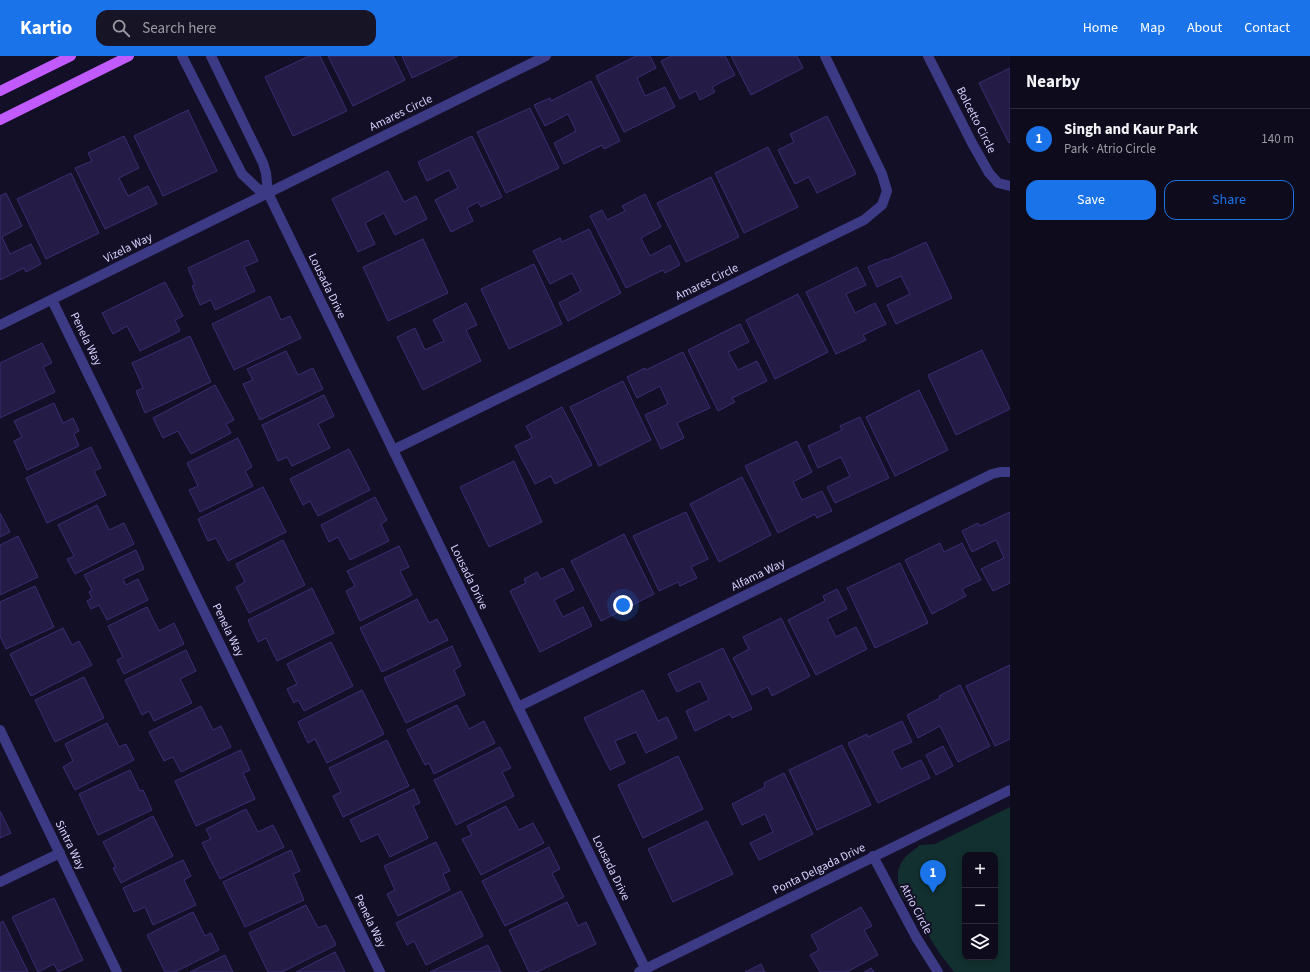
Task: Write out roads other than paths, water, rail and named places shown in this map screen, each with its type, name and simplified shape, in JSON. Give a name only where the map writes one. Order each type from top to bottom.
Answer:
[{"type":"main road","points":[[0,91],[71,56]]},
{"type":"main road","points":[[0,120],[129,56]]},
{"type":"street","points":[[182,56],[242,174],[258,189],[268,193]]},
{"type":"street","name":"Lousada Drive","points":[[210,56],[263,163],[266,173],[268,193],[518,707],[644,971]]},
{"type":"street","name":"Amares Circle","points":[[268,193],[546,56]]},
{"type":"street","name":"Amares Circle","points":[[393,450],[864,220],[882,205],[887,191],[882,174],[825,56]]},
{"type":"street","name":"Bolcetto Circle","points":[[928,56],[989,174],[998,183],[1010,186]]},
{"type":"street","name":"Vizela Way","points":[[0,325],[268,193]]},
{"type":"street","name":"Penela Way","points":[[52,300],[380,972]]},
{"type":"street","name":"Alfama Way","points":[[518,707],[992,474],[1010,472]]},
{"type":"street","name":"Sintra Way","points":[[0,730],[118,972]]},
{"type":"street","name":"Ponta Delgada Drive","points":[[644,971],[1010,790]]},
{"type":"street","points":[[0,882],[60,853]]},
{"type":"street","name":"Atrio Circle","points":[[874,856],[916,937],[938,972]]},
{"type":"place","name":"Singh and Kaur Park","points":[[933,893]]}]
